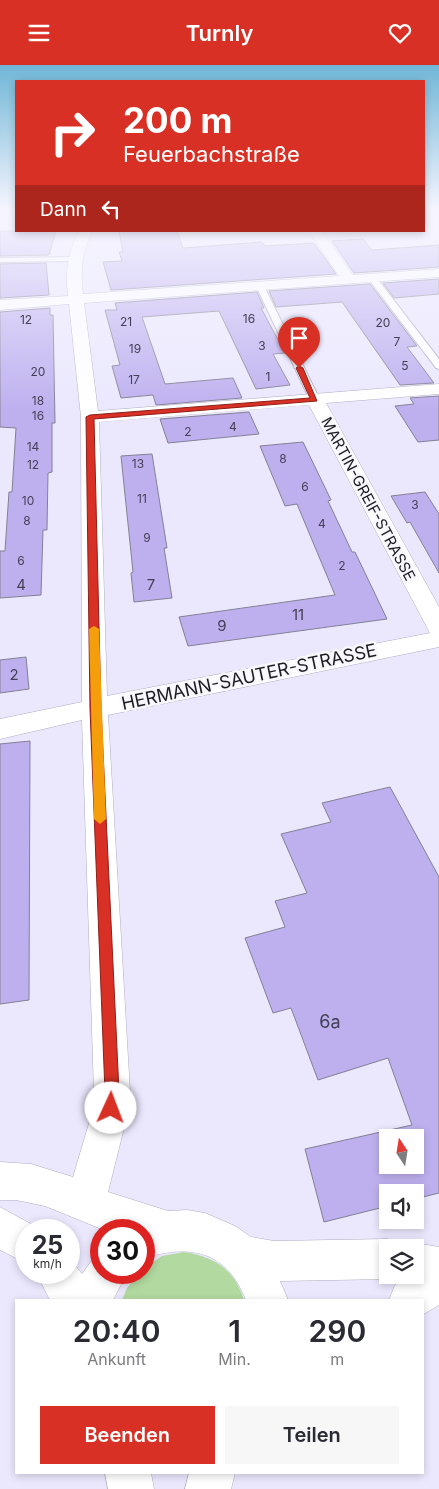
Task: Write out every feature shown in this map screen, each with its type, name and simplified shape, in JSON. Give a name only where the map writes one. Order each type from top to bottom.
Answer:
[{"type":"street","points":[[72,276],[90,417],[95,709],[112,1092],[107,1126],[91,1177],[87,1201]]},
{"type":"street","points":[[347,276],[350,281]]},
{"type":"street","points":[[0,305],[261,288],[401,276]]},
{"type":"street","points":[[90,417],[439,389]]},
{"type":"street","name":"MARTIN-GREIF-STRASSE","points":[[314,400],[439,628]]},
{"type":"street","name":"HERMANN-SAUTER-STRASSE","points":[[0,729],[183,689],[439,639]]},
{"type":"street","points":[[0,1181],[13,1180],[49,1187],[87,1201],[122,1219]]},
{"type":"street","points":[[0,1227],[15,1236]]},
{"type":"street","points":[[155,1234],[192,1229],[220,1238],[243,1256],[261,1281],[267,1299]]},
{"type":"street","points":[[243,1256],[274,1261],[379,1259]]},
{"type":"street","points":[[424,1264],[439,1267]]},
{"type":"street","points":[[412,1299],[439,1282]]},
{"type":"street","points":[[64,1284],[74,1299]]},
{"type":"street","points":[[92,1299],[99,1284]]},
{"type":"street","points":[[128,1474],[131,1489]]},
{"type":"street","points":[[208,1489],[212,1474]]},
{"type":"lane","points":[[373,279],[439,366]]},
{"type":"lane","name":"MARTIN-GREIF-STRASSE","points":[[261,288],[314,400]]},
{"type":"green space","points":[[184,1252],[205,1257],[222,1266],[229,1273],[235,1280],[244,1299],[122,1299],[130,1284],[155,1284],[155,1261],[162,1256]]},
{"type":"building","points":[[0,276],[47,276],[49,295],[0,298]]},
{"type":"building","points":[[107,276],[302,276],[111,290]]},
{"type":"building","points":[[439,279],[439,294],[394,298],[383,283]]},
{"type":"building","points":[[370,284],[417,346],[407,347],[434,383],[400,385],[342,302],[276,307],[269,291]]},
{"type":"building","points":[[257,292],[264,308],[261,308],[285,353],[273,354],[290,385],[256,389],[219,311],[142,317],[165,384],[233,378],[242,398],[156,405],[153,395],[121,398],[112,366],[120,365],[105,310],[117,310],[115,303]]},
{"type":"building","points":[[50,308],[50,315],[53,315],[55,423],[52,423],[52,472],[48,473],[47,530],[43,530],[41,595],[0,598],[0,551],[5,551],[9,492],[12,492],[16,428],[0,427],[0,312]]},
{"type":"building","points":[[439,396],[439,440],[418,442],[395,406],[414,404],[410,398]]},
{"type":"building","points":[[249,412],[259,434],[168,443],[160,419]]},
{"type":"building","points":[[303,442],[331,500],[328,501],[352,552],[355,552],[387,619],[188,646],[179,617],[335,595],[297,504],[285,506],[260,446]]},
{"type":"building","points":[[152,454],[167,548],[164,548],[172,598],[134,602],[131,573],[133,572],[121,456]]},
{"type":"building","points":[[425,492],[439,514],[439,573],[410,522],[407,523],[391,496]]},
{"type":"building","points":[[26,657],[29,689],[0,693],[0,660]]},
{"type":"building","points":[[30,741],[29,1000],[0,1004],[0,744]]},
{"type":"building","points":[[390,787],[439,877],[439,1193],[424,1197],[424,1184],[379,1184],[379,1208],[324,1222],[305,1149],[379,1132],[379,1174],[424,1174],[424,1129],[394,1129],[412,1125],[388,1058],[318,1080],[291,1008],[273,1013],[245,938],[285,927],[275,901],[307,893],[281,834],[331,822],[322,803]]},
{"type":"slow traffic","points":[[94,629],[95,709],[100,819]]},
{"type":"route","points":[[111,1108],[112,1092],[95,709],[90,417],[314,400],[299,368]]}]
